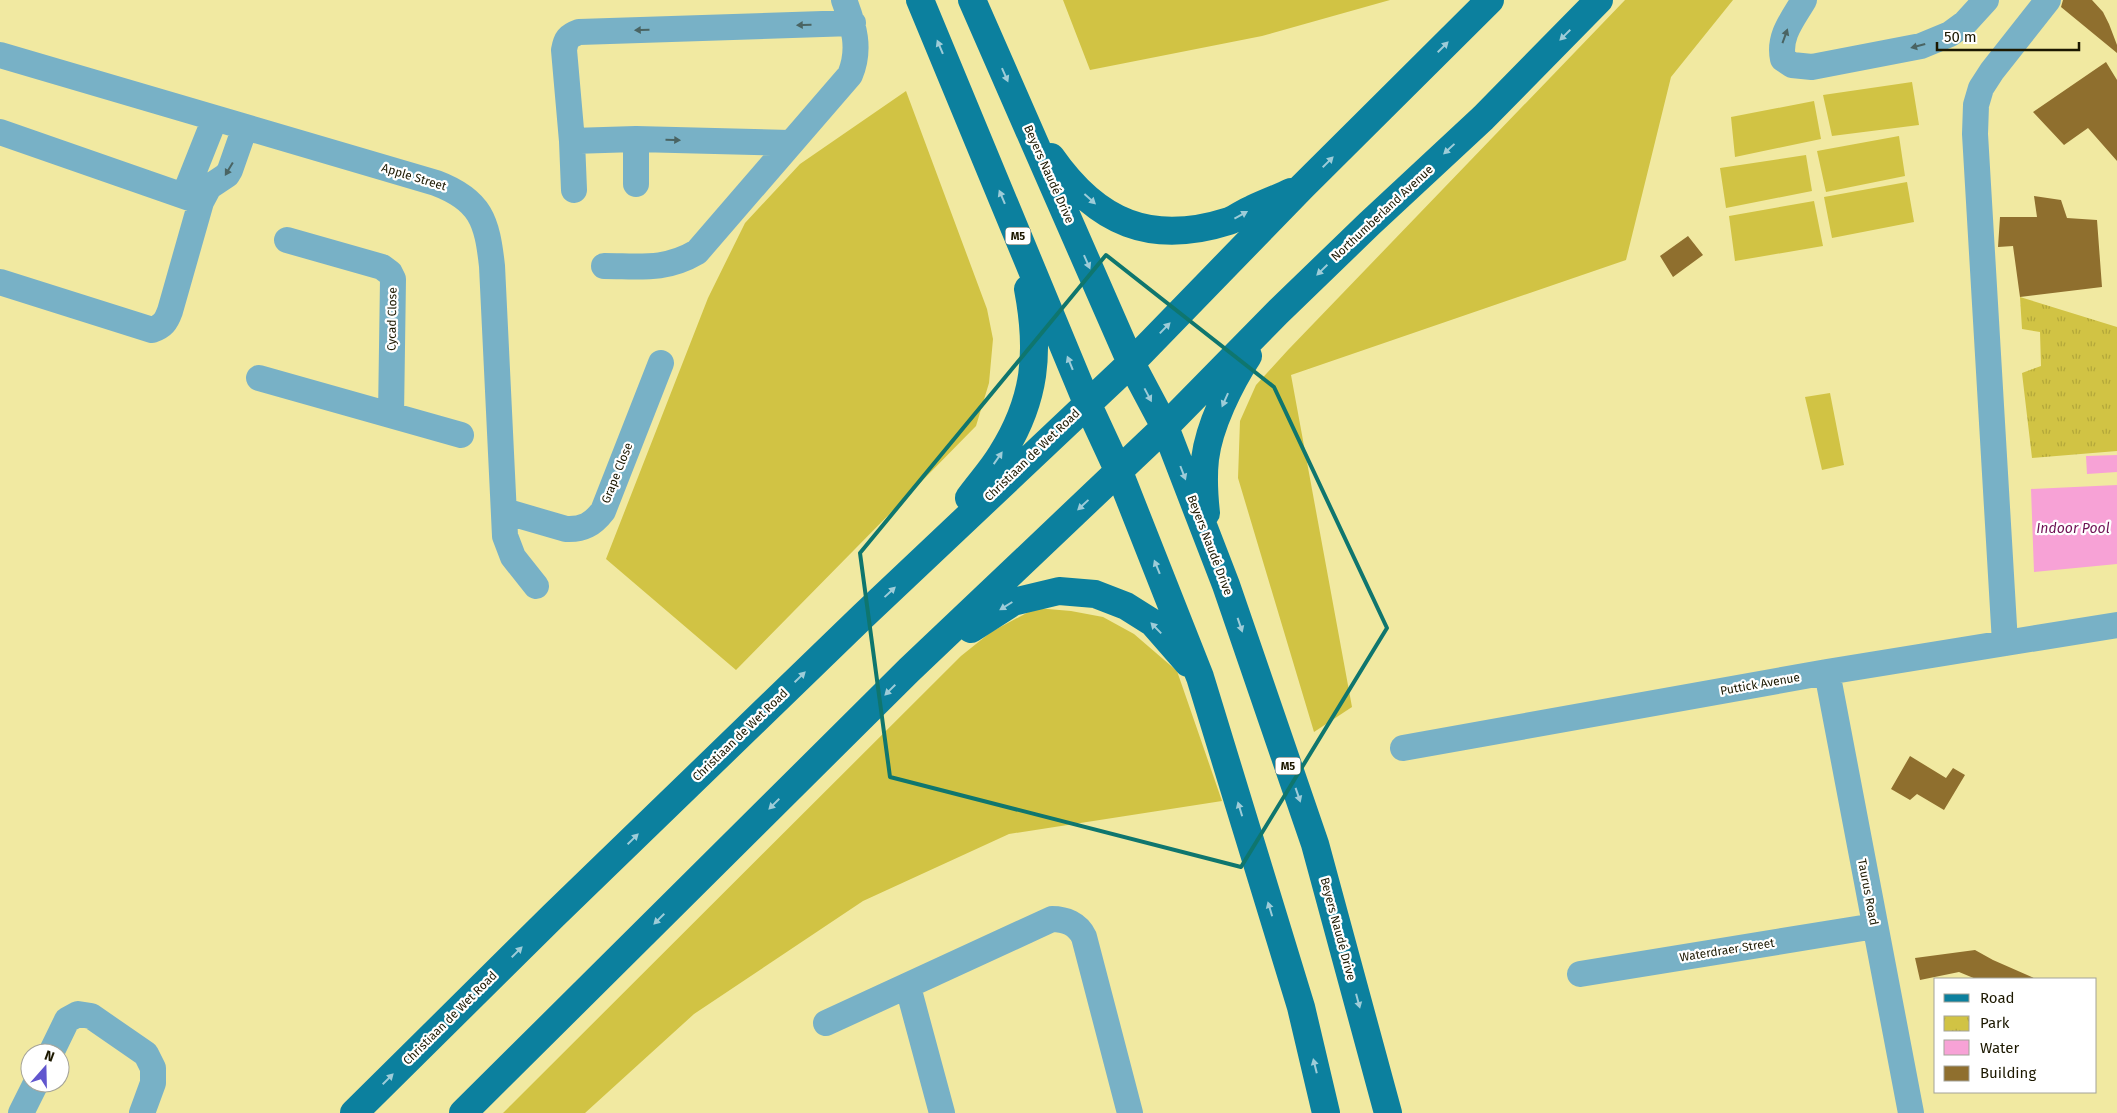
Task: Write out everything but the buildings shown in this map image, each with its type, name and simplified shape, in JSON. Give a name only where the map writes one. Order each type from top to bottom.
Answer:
[{"type":"main road","name":"M5","points":[[920,0],[1087,403],[1119,472],[1200,678],[1301,1007],[1326,1113]]},
{"type":"main road","name":"Beyers Naudé Drive","points":[[972,0],[1131,363],[1165,427],[1209,542],[1315,844],[1388,1113]]},
{"type":"main road","points":[[1131,363],[1490,0]]},
{"type":"main road","name":"Northumberland Avenue","points":[[1165,427],[1277,313],[1483,118],[1599,0]]},
{"type":"main road","points":[[1026,121],[1064,176],[1084,194],[1104,211],[1126,223],[1149,230],[1169,232],[1195,229],[1230,221],[1252,209],[1302,188]]},
{"type":"main road","points":[[916,567],[1001,455],[1022,415],[1032,382],[1036,341],[1017,234]]},
{"type":"main road","points":[[1209,542],[1204,489],[1205,458],[1211,432],[1246,360],[1277,313]]},
{"type":"main road","name":"Christiaan de Wet Road","points":[[354,1113],[553,916],[1087,403],[1131,363]]},
{"type":"main road","points":[[463,1113],[909,670],[1165,427]]},
{"type":"main road","points":[[909,670],[1012,602],[1060,591],[1095,594],[1126,606],[1153,623],[1200,678]]},
{"type":"street","points":[[1804,0],[1783,36],[1781,49],[1783,59],[1792,65],[1812,67],[1921,46],[1950,34],[1965,23],[1986,0]]},
{"type":"street","points":[[2005,643],[1975,134],[1976,105],[1981,88],[1992,71],[2048,0]]},
{"type":"street","points":[[574,190],[564,50],[566,40],[571,35],[579,32],[848,12],[857,49],[856,62],[850,75],[697,252],[681,261],[666,265],[604,266]]},
{"type":"street","name":"Apple Street","points":[[0,55],[436,183],[456,191],[470,202],[479,213],[487,230],[492,266],[507,545],[520,568],[536,586]]},
{"type":"street","points":[[0,282],[152,330],[160,327],[166,321],[170,311],[193,199],[215,118]]},
{"type":"street","points":[[193,199],[230,170],[245,127]]},
{"type":"street","points":[[0,132],[193,199]]},
{"type":"street","points":[[572,141],[636,139],[790,143]]},
{"type":"street","points":[[636,139],[636,184]]},
{"type":"street","name":"Cycad Close","points":[[287,240],[382,267],[390,273],[393,279],[391,415]]},
{"type":"street","name":"Grape Close","points":[[504,511],[566,529],[575,530],[594,522],[603,511],[661,363]]},
{"type":"street","points":[[259,378],[461,435]]},
{"type":"street","name":"Puttick Avenue","points":[[1403,748],[1827,672],[2117,625]]},
{"type":"street","name":"Taurus Road","points":[[1827,672],[1910,1113]]},
{"type":"street","points":[[826,1023],[908,987],[1052,919],[1068,921],[1076,926],[1084,937],[1130,1113]]},
{"type":"street","name":"Waterdraer Street","points":[[1580,974],[1875,926]]},
{"type":"street","points":[[908,987],[942,1113]]},
{"type":"street","points":[[56,1043],[67,1020],[78,1014],[91,1016],[146,1054],[153,1068],[153,1082],[142,1113]]},
{"type":"street","points":[[21,1113],[31,1093]]},
{"type":"highlighted area","points":[[1106,255],[1274,387],[1387,628],[1241,867],[890,777],[860,553]]},
{"type":"green space","points":[[1063,0],[1390,0],[1262,36],[1090,70]]},
{"type":"green space","points":[[1625,0],[1733,0],[1671,77],[1626,260],[1291,375],[1352,707],[1314,732],[1238,478],[1240,421],[1256,385],[1288,350]]},
{"type":"green space","points":[[1912,82],[1919,125],[1832,136],[1823,95]]},
{"type":"green space","points":[[906,91],[987,309],[993,339],[989,383],[976,426],[736,670],[606,559],[708,298],[745,223],[800,164]]},
{"type":"green space","points":[[1814,101],[1821,139],[1735,157],[1731,117]]},
{"type":"green space","points":[[1899,136],[1905,176],[1826,192],[1817,151]]},
{"type":"green space","points":[[1806,155],[1812,191],[1726,208],[1720,168]]},
{"type":"green space","points":[[1907,182],[1914,222],[1832,238],[1824,197]]},
{"type":"green space","points":[[1814,201],[1823,246],[1735,261],[1729,216]]},
{"type":"green space","points":[[2020,297],[2117,327],[2117,451],[2032,458],[2022,373],[2041,366],[2040,332],[2022,329]]},
{"type":"green space","points":[[1830,393],[1844,465],[1822,470],[1805,397]]},
{"type":"green space","points":[[1036,608],[1071,611],[1103,617],[1134,634],[1177,671],[1222,801],[1009,834],[863,901],[694,1014],[585,1113],[503,1113],[961,656],[991,632]]},
{"type":"water","points":[[2117,455],[2117,472],[2087,474],[2086,456]]},
{"type":"water","name":"Indoor Pool","points":[[2117,485],[2117,564],[2034,572],[2031,489]]}]
